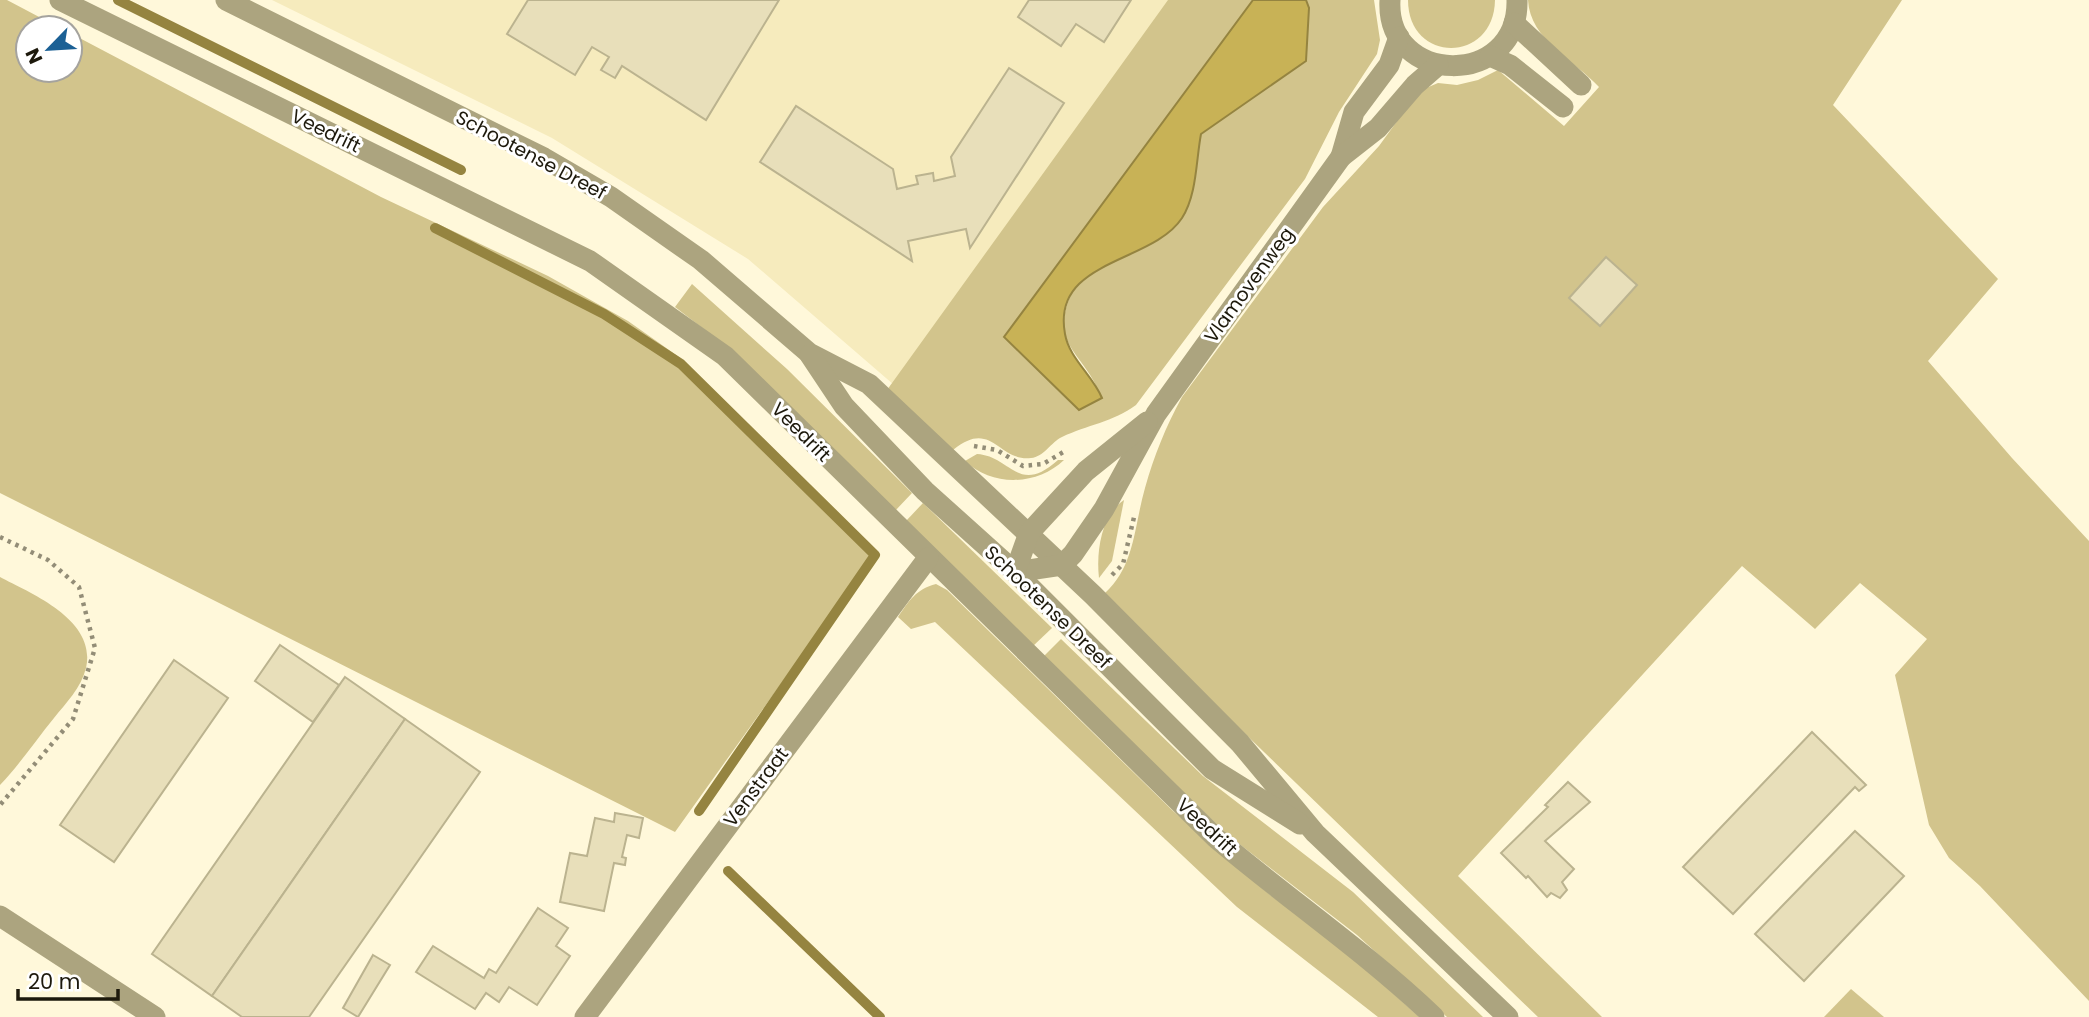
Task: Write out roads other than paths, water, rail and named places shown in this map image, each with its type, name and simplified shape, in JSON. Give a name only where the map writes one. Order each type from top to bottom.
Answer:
[{"type":"street","name":"Veedrift","points":[[60,0],[590,261],[725,356],[1216,838],[1261,876],[1345,939],[1434,1017]]},
{"type":"street","name":"Schootense Dreef","points":[[226,0],[544,158],[611,197],[701,260],[809,353],[869,384],[1062,565],[1240,743],[1315,833],[1508,1017]]},
{"type":"street","points":[[1390,0],[1391,17],[1399,37],[1416,55],[1438,65],[1473,64],[1490,56],[1505,42],[1514,23],[1517,0]]},
{"type":"street","points":[[1514,23],[1581,85]]},
{"type":"street","name":"Vlamovenweg","points":[[1341,157],[1354,112],[1389,65],[1399,37]]},
{"type":"street","points":[[1490,56],[1510,65],[1563,107]]},
{"type":"street","name":"Vlamovenweg","points":[[1062,565],[1073,554],[1104,509],[1156,414],[1341,157],[1378,128],[1415,85],[1438,65]]},
{"type":"street","name":"Schootense Dreef","points":[[809,353],[844,406],[925,491],[1015,572],[1212,769],[1315,833]]},
{"type":"street","name":"Vlamovenweg","points":[[1015,572],[1029,533],[1086,471],[1156,414]]},
{"type":"street","name":"Venstraat","points":[[585,1017],[928,558]]},
{"type":"street","points":[[1015,572],[1062,565]]},
{"type":"street","points":[[0,916],[155,1017]]},
{"type":"waterway","points":[[118,0],[461,170]]},
{"type":"waterway","points":[[435,228],[604,314],[681,364],[875,555],[699,811]]},
{"type":"waterway","points":[[728,871],[880,1017]]}]
